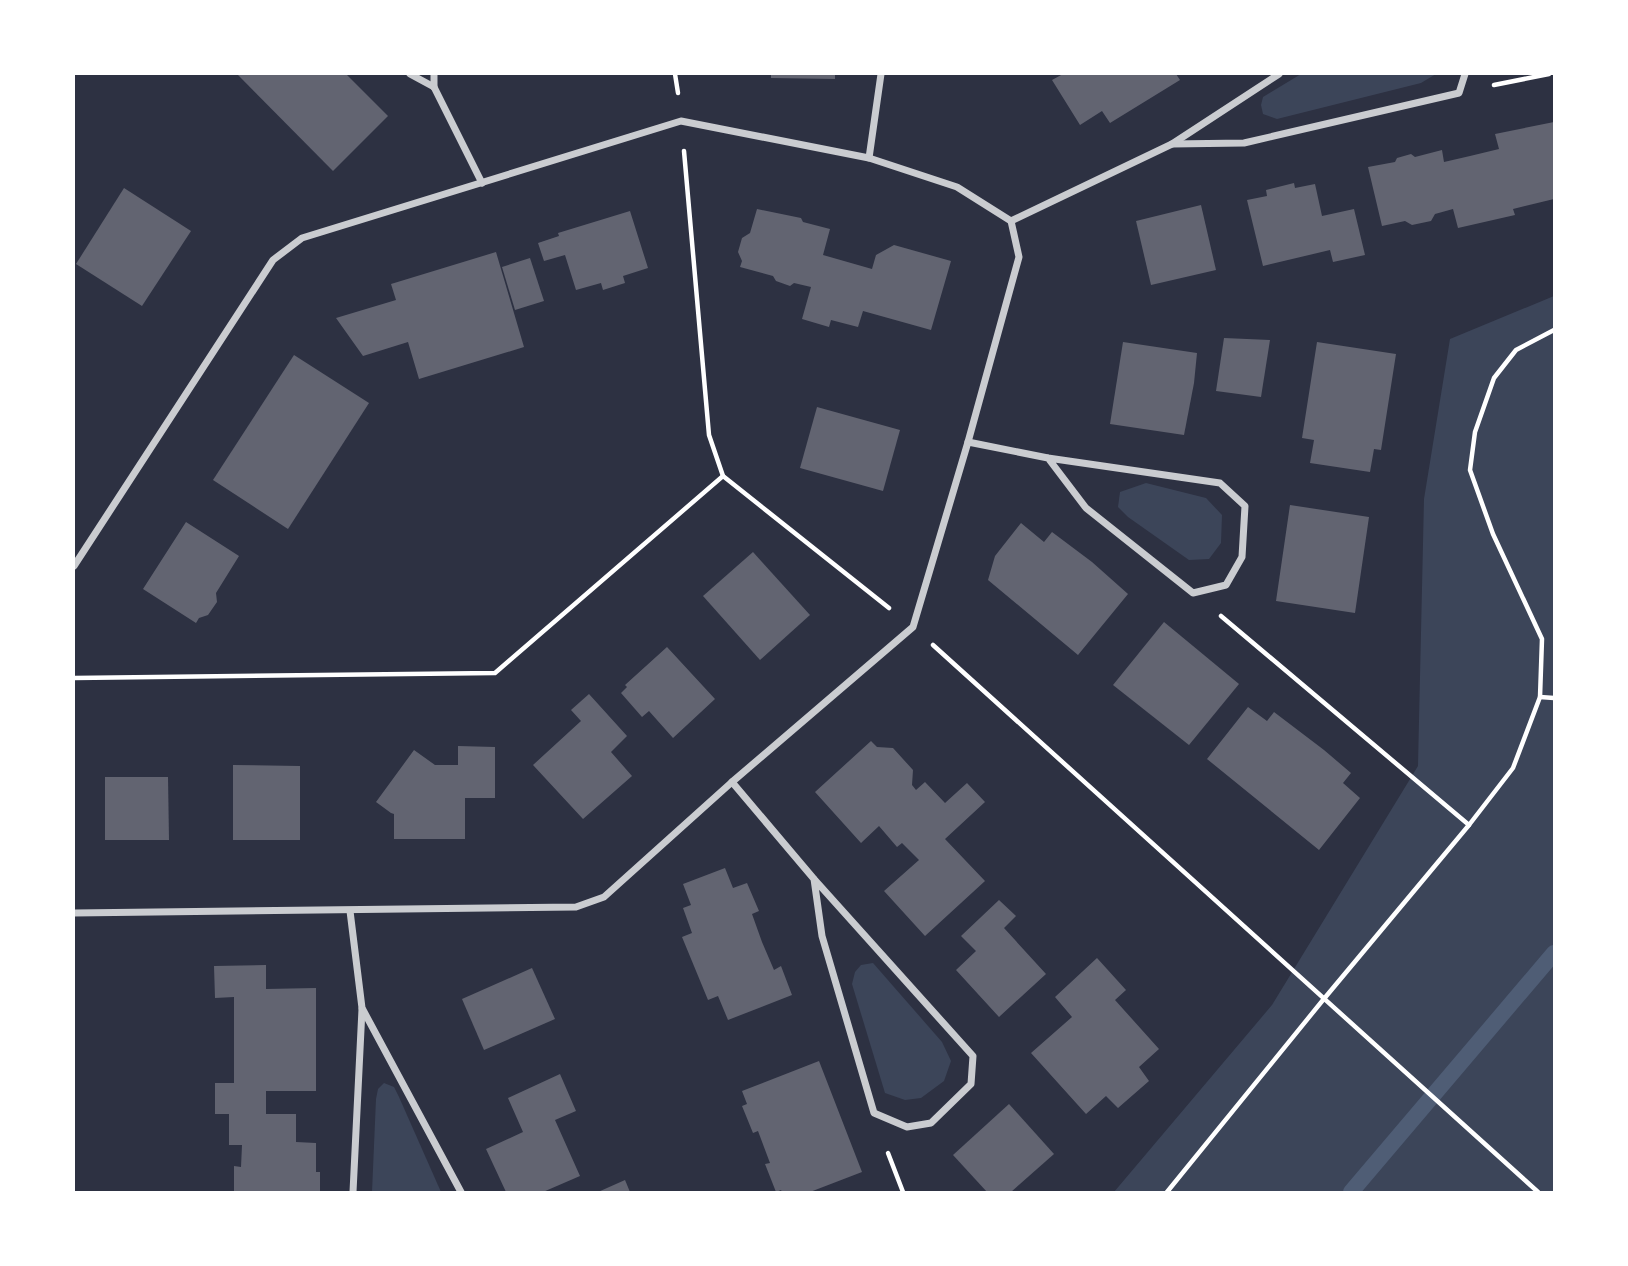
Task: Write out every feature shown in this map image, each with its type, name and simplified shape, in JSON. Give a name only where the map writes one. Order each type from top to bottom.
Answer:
[{"type":"street","points":[[410,74],[434,87]]},
{"type":"street","points":[[434,74],[434,87],[482,183]]},
{"type":"street","points":[[869,158],[881,74]]},
{"type":"street","points":[[1011,221],[1172,144],[1279,74]]},
{"type":"street","points":[[1172,144],[1244,143],[1459,93],[1465,74]]},
{"type":"street","points":[[74,566],[273,260],[302,238],[681,121],[869,158],[957,187],[1011,221],[1019,257],[913,626],[604,897],[576,907],[74,913]]},
{"type":"street","points":[[968,442],[1048,458],[1220,483],[1245,506],[1242,557],[1226,584],[1193,593],[1086,508],[1048,458]]},
{"type":"street","points":[[733,782],[814,879],[973,1056],[971,1084],[931,1123],[908,1127],[874,1113],[822,936],[814,879]]},
{"type":"street","points":[[349,911],[362,1008],[353,1192]]},
{"type":"street","points":[[362,1008],[461,1192]]},
{"type":"path","points":[[676,74],[709,435],[723,476],[913,626],[1538,1192]]},
{"type":"path","points":[[1459,93],[1549,74]]},
{"type":"path","points":[[1167,1192],[1513,768],[1540,697],[1542,639],[1493,534],[1470,470],[1475,432],[1494,378],[1517,349],[1555,330]]},
{"type":"path","points":[[74,678],[495,673],[723,476]]},
{"type":"path","points":[[1193,593],[1469,825]]},
{"type":"path","points":[[1540,697],[1555,698]]},
{"type":"shaded area","points":[[1301,74],[1436,74],[1421,83],[1277,119],[1263,114],[1263,97]]},
{"type":"shaded area","points":[[1554,296],[1554,1192],[1114,1192],[1272,1005],[1418,766],[1424,499],[1450,339]]},
{"type":"shaded area","points":[[1146,483],[1206,498],[1222,515],[1221,543],[1209,559],[1189,560],[1118,507],[1120,492]]},
{"type":"shaded area","points":[[873,963],[942,1042],[951,1061],[944,1081],[921,1098],[905,1100],[885,1093],[852,984],[855,972],[861,965]]},
{"type":"shaded area","points":[[384,1083],[394,1087],[441,1192],[372,1192],[376,1099],[378,1089]]},
{"type":"building","points":[[237,74],[346,74],[388,116],[333,171]]},
{"type":"building","points":[[771,74],[835,74],[835,79],[771,78]]},
{"type":"building","points":[[1063,74],[1176,74],[1180,80],[1110,123],[1102,111],[1080,125],[1052,80]]},
{"type":"building","points":[[1554,122],[1554,199],[1513,209],[1515,215],[1458,228],[1453,209],[1435,214],[1431,221],[1412,225],[1405,221],[1382,226],[1368,167],[1395,162],[1397,158],[1411,154],[1415,157],[1442,150],[1444,162],[1499,149],[1495,134]]},
{"type":"building","points":[[1294,183],[1295,188],[1315,184],[1322,216],[1354,209],[1365,255],[1333,262],[1330,250],[1263,266],[1247,200],[1267,196],[1266,190]]},
{"type":"building","points":[[124,188],[191,231],[142,306],[76,264]]},
{"type":"building","points":[[1201,205],[1216,270],[1151,285],[1136,221]]},
{"type":"building","points":[[757,209],[801,218],[803,222],[830,229],[823,255],[872,269],[876,255],[894,245],[951,261],[931,330],[863,311],[858,327],[831,320],[829,327],[802,319],[811,287],[794,283],[790,286],[776,281],[773,276],[740,267],[742,261],[738,252],[742,238],[750,233]]},
{"type":"building","points":[[630,211],[648,268],[623,276],[625,283],[603,290],[601,283],[576,290],[565,255],[544,261],[538,243],[559,236],[558,233]]},
{"type":"building","points":[[496,252],[524,347],[419,379],[408,342],[363,356],[336,318],[396,300],[391,284]]},
{"type":"building","points":[[530,258],[544,301],[515,310],[502,267]]},
{"type":"building","points":[[1224,338],[1270,340],[1261,397],[1216,391]]},
{"type":"building","points":[[1123,342],[1197,353],[1184,435],[1110,424]]},
{"type":"building","points":[[1317,342],[1396,354],[1381,450],[1374,449],[1370,472],[1310,463],[1314,440],[1302,438]]},
{"type":"building","points":[[294,355],[369,403],[288,529],[213,480]]},
{"type":"building","points":[[817,407],[900,430],[883,491],[800,468]]},
{"type":"building","points":[[1290,505],[1369,517],[1355,613],[1276,601]]},
{"type":"building","points":[[186,522],[239,556],[216,593],[217,602],[208,615],[199,618],[196,623],[143,589]]},
{"type":"building","points":[[1021,523],[1044,542],[1052,532],[1128,594],[1078,655],[988,580],[995,556]]},
{"type":"building","points":[[753,552],[810,615],[760,660],[703,596]]},
{"type":"building","points":[[1164,622],[1239,684],[1189,745],[1113,685]]},
{"type":"building","points":[[667,647],[715,699],[673,738],[649,711],[642,717],[621,693],[627,687],[625,685]]},
{"type":"building","points":[[589,694],[627,736],[611,752],[632,776],[583,819],[533,765],[581,721],[571,710]]},
{"type":"building","points":[[1248,707],[1267,721],[1274,712],[1351,773],[1343,783],[1360,798],[1319,850],[1207,759]]},
{"type":"building","points":[[871,741],[877,747],[893,748],[913,770],[912,785],[916,790],[925,782],[945,803],[967,783],[985,802],[945,839],[985,881],[925,936],[884,891],[919,860],[902,843],[897,847],[879,826],[861,843],[815,792]]},
{"type":"building","points":[[458,746],[495,747],[495,798],[465,798],[465,839],[394,839],[394,814],[376,802],[414,750],[435,765],[458,765]]},
{"type":"building","points":[[233,765],[300,766],[300,840],[233,840]]},
{"type":"building","points":[[105,777],[168,777],[169,840],[105,840]]},
{"type":"building","points":[[725,868],[733,888],[747,883],[759,911],[752,914],[762,942],[774,970],[781,966],[792,995],[728,1020],[718,996],[708,1000],[682,937],[692,933],[683,908],[691,905],[683,884]]},
{"type":"building","points":[[999,900],[1016,916],[1004,928],[1046,974],[999,1017],[956,970],[976,951],[961,936]]},
{"type":"building","points":[[1097,958],[1126,990],[1115,1000],[1159,1049],[1139,1067],[1149,1081],[1118,1108],[1106,1096],[1086,1114],[1031,1053],[1072,1017],[1055,997]]},
{"type":"building","points":[[266,965],[266,989],[316,988],[316,1091],[266,1091],[266,1114],[296,1114],[296,1142],[316,1143],[316,1172],[320,1172],[320,1192],[234,1192],[234,1166],[241,1167],[242,1145],[229,1145],[229,1114],[215,1114],[215,1083],[234,1083],[234,997],[215,998],[214,966]]},
{"type":"building","points":[[532,968],[555,1019],[484,1050],[462,999]]},
{"type":"building","points":[[819,1061],[862,1172],[810,1192],[776,1192],[765,1164],[770,1163],[758,1131],[753,1133],[742,1106],[747,1104],[742,1091]]},
{"type":"building","points":[[560,1074],[576,1111],[555,1120],[580,1176],[543,1192],[506,1192],[486,1149],[523,1132],[508,1098]]},
{"type":"building","points":[[1009,1104],[1054,1154],[1011,1192],[987,1192],[953,1155]]},
{"type":"building","points":[[625,1180],[630,1192],[598,1192]]},
{"type":"waterway","points":[[1351,1192],[1554,953]]}]
